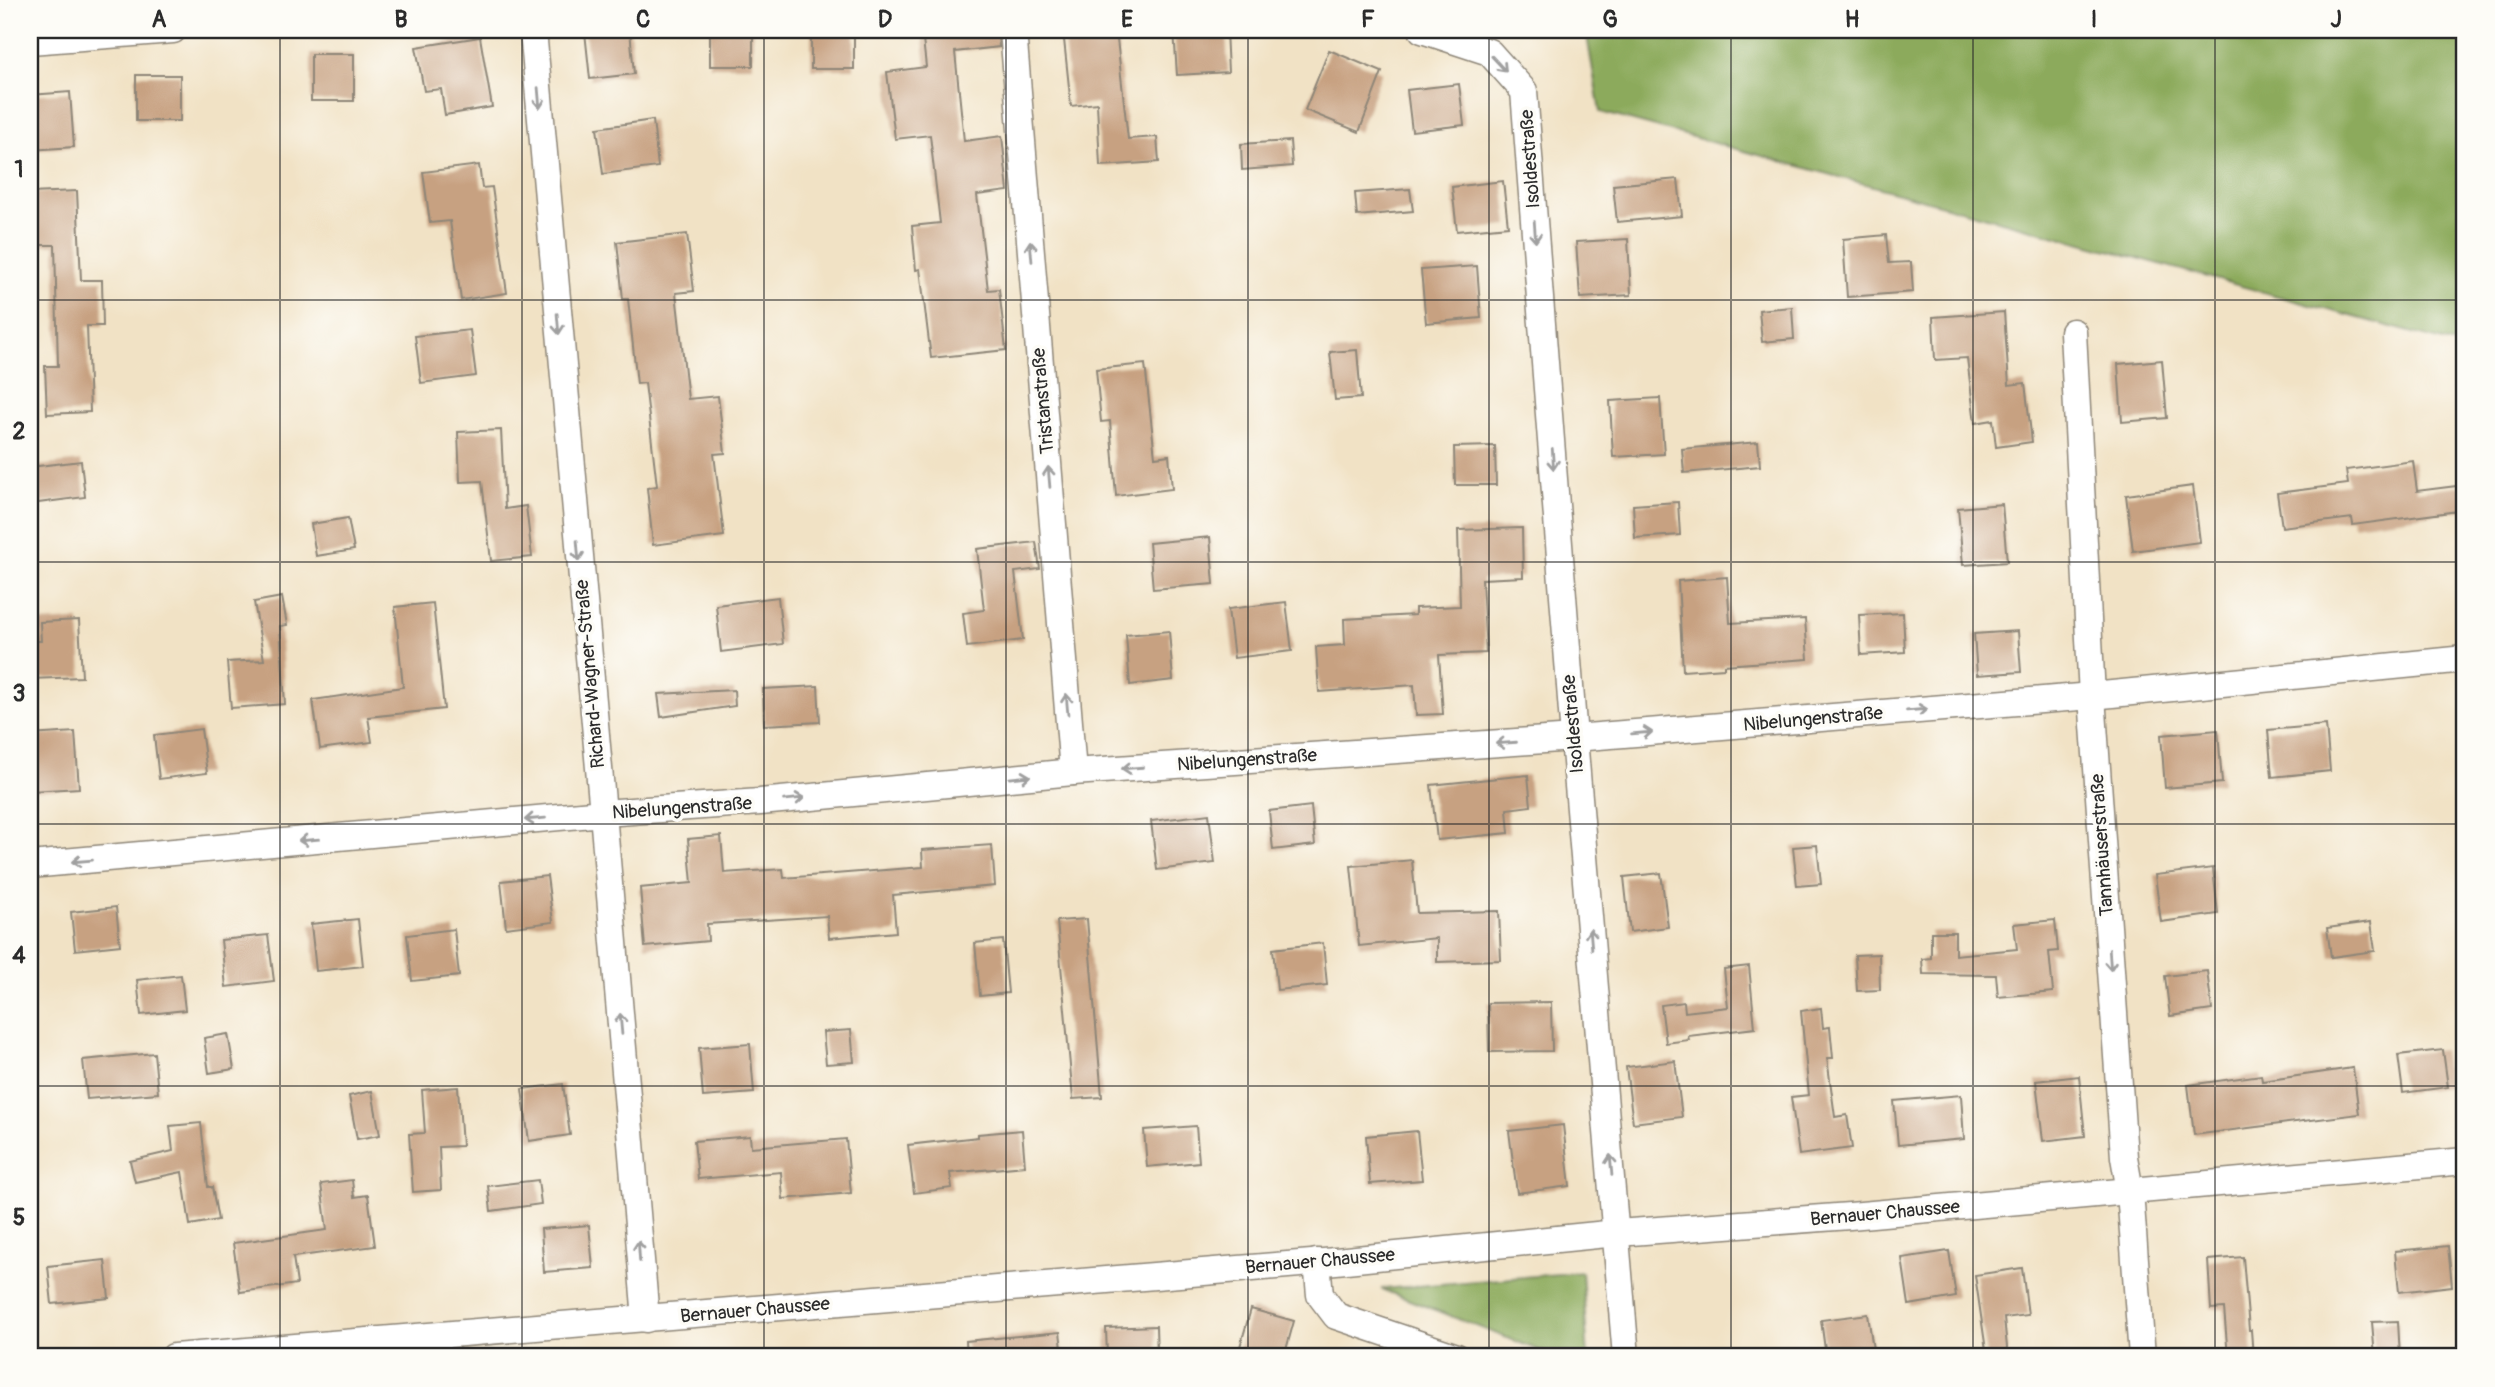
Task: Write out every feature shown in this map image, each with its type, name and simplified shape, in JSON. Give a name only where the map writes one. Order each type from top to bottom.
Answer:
[{"type":"street","points":[[30,41],[173,30]]},
{"type":"street","name":"Richard-Wagner-Straße","points":[[533,30],[646,1319]]},
{"type":"street","name":"Tristanstraße","points":[[1013,30],[1073,772]]},
{"type":"street","name":"Isoldestraße","points":[[1422,30],[1489,52],[1524,91],[1574,738],[1626,1357]]},
{"type":"street","name":"Tannhäuserstraße","points":[[2073,332],[2091,696],[2124,1157],[2130,1191],[2142,1357]]},
{"type":"street","name":"Nibelungenstraße","points":[[30,865],[603,813],[761,802],[1073,772],[1574,738],[2091,696],[2465,659]]},
{"type":"street","name":"Bernauer Chaussee","points":[[174,1357],[1317,1262],[1617,1233],[2465,1161]]},
{"type":"street","points":[[1317,1262],[1320,1295],[1336,1317],[1457,1357]]},
{"type":"green space","points":[[1586,30],[2465,30],[2465,347],[1600,112]]},
{"type":"green space","points":[[1582,1272],[1588,1357],[1556,1357],[1381,1289]]},
{"type":"building","points":[[630,30],[634,74],[590,79],[585,32]]},
{"type":"building","points":[[710,30],[753,30],[753,66],[710,66]]},
{"type":"building","points":[[811,30],[854,30],[854,69],[811,69]]},
{"type":"building","points":[[922,30],[997,30],[999,47],[955,52],[964,141],[1002,136],[1008,191],[977,195],[988,290],[999,289],[1006,350],[931,358],[920,269],[916,270],[912,226],[940,223],[930,135],[895,139],[887,72],[926,67]]},
{"type":"building","points":[[1063,30],[1116,30],[1128,139],[1157,137],[1159,162],[1100,166],[1097,103],[1071,106]]},
{"type":"building","points":[[1174,30],[1226,30],[1228,72],[1177,75]]},
{"type":"building","points":[[480,37],[492,107],[445,115],[441,89],[424,91],[416,47]]},
{"type":"building","points":[[1329,50],[1382,72],[1359,132],[1305,110]]},
{"type":"building","points":[[311,54],[354,54],[354,101],[311,101]]},
{"type":"building","points":[[136,75],[180,75],[180,121],[136,121]]},
{"type":"building","points":[[1459,84],[1464,125],[1412,131],[1407,90]]},
{"type":"building","points":[[70,92],[74,147],[30,150],[30,95]]},
{"type":"building","points":[[653,120],[658,167],[603,174],[597,128]]},
{"type":"building","points":[[1290,141],[1292,166],[1242,170],[1241,144]]},
{"type":"building","points":[[479,165],[482,188],[492,187],[507,293],[461,300],[450,221],[430,223],[423,172]]},
{"type":"building","points":[[1678,179],[1682,216],[1617,222],[1613,185]]},
{"type":"building","points":[[1503,181],[1508,226],[1457,231],[1452,187]]},
{"type":"building","points":[[1410,189],[1413,211],[1357,216],[1355,193]]},
{"type":"building","points":[[77,191],[81,280],[102,280],[103,326],[87,326],[90,412],[47,414],[45,366],[58,366],[55,245],[32,245],[30,193]]},
{"type":"building","points":[[687,234],[694,291],[676,293],[688,399],[718,396],[725,453],[714,454],[724,536],[653,545],[647,488],[657,486],[645,383],[637,384],[628,299],[623,299],[617,242]]},
{"type":"building","points":[[1886,235],[1889,263],[1911,262],[1913,292],[1847,297],[1843,239]]},
{"type":"building","points":[[1628,239],[1631,295],[1580,298],[1576,242]]},
{"type":"building","points":[[1477,266],[1481,318],[1426,323],[1421,270]]},
{"type":"building","points":[[1792,307],[1794,339],[1762,342],[1759,310]]},
{"type":"building","points":[[2004,312],[2009,385],[2025,383],[2032,442],[1996,447],[1993,420],[1975,423],[1967,358],[1935,360],[1933,317]]},
{"type":"building","points":[[470,330],[476,376],[421,383],[415,336]]},
{"type":"building","points":[[1357,350],[1361,398],[1335,400],[1330,352]]},
{"type":"building","points":[[2162,360],[2167,418],[2122,422],[2118,364]]},
{"type":"building","points":[[1145,364],[1155,457],[1169,455],[1172,489],[1116,496],[1110,421],[1101,422],[1096,369]]},
{"type":"building","points":[[1660,398],[1664,454],[1613,457],[1610,401]]},
{"type":"building","points":[[501,430],[505,509],[526,506],[532,557],[491,561],[482,481],[460,482],[458,432]]},
{"type":"building","points":[[1758,442],[1760,466],[1684,473],[1682,449]]},
{"type":"building","points":[[1495,446],[1496,485],[1455,485],[1454,447]]},
{"type":"building","points":[[81,461],[85,497],[30,504],[30,467]]},
{"type":"building","points":[[2413,461],[2417,491],[2465,485],[2465,510],[2353,525],[2352,518],[2282,527],[2277,493],[2348,484],[2346,470]]},
{"type":"building","points":[[2193,486],[2200,542],[2133,551],[2126,495]]},
{"type":"building","points":[[1678,502],[1680,535],[1635,538],[1633,505]]},
{"type":"building","points":[[2002,504],[2007,562],[1963,565],[1958,508]]},
{"type":"building","points":[[348,518],[354,550],[316,556],[311,524]]},
{"type":"building","points":[[1522,528],[1523,577],[1482,579],[1486,653],[1439,655],[1443,714],[1416,715],[1414,685],[1319,692],[1316,647],[1345,645],[1344,619],[1415,615],[1415,608],[1460,606],[1458,530]]},
{"type":"building","points":[[1210,537],[1214,584],[1153,589],[1149,543]]},
{"type":"building","points":[[1036,542],[1040,569],[1015,572],[1023,640],[967,647],[963,613],[984,610],[977,549]]},
{"type":"building","points":[[1727,577],[1730,623],[1805,619],[1808,659],[1683,671],[1678,581]]},
{"type":"building","points":[[282,597],[287,625],[280,626],[285,704],[231,708],[227,662],[264,660],[254,602]]},
{"type":"building","points":[[778,597],[783,644],[721,652],[716,605]]},
{"type":"building","points":[[1286,602],[1292,651],[1234,658],[1228,609]]},
{"type":"building","points":[[433,603],[444,709],[368,717],[372,742],[320,749],[313,700],[403,687],[395,607]]},
{"type":"building","points":[[1903,613],[1905,652],[1861,655],[1859,615]]},
{"type":"building","points":[[79,620],[82,677],[30,679],[30,641],[41,641],[40,622]]},
{"type":"building","points":[[1169,631],[1173,680],[1130,685],[1126,635]]},
{"type":"building","points":[[2018,631],[2021,672],[1977,675],[1974,634]]},
{"type":"building","points":[[818,686],[820,722],[764,725],[763,689]]},
{"type":"building","points":[[734,690],[735,706],[661,717],[658,694]]},
{"type":"building","points":[[2326,725],[2330,771],[2272,777],[2268,730]]},
{"type":"building","points":[[201,729],[207,773],[159,779],[154,735]]},
{"type":"building","points":[[2218,730],[2222,783],[2165,788],[2161,735]]},
{"type":"building","points":[[75,732],[79,788],[31,791],[30,735]]},
{"type":"building","points":[[1528,775],[1531,806],[1507,809],[1509,833],[1437,840],[1431,785]]},
{"type":"building","points":[[1311,806],[1315,845],[1273,850],[1269,811]]},
{"type":"building","points":[[1209,814],[1215,863],[1157,870],[1151,821]]},
{"type":"building","points":[[721,836],[724,873],[783,869],[784,878],[923,867],[922,850],[992,845],[995,886],[893,895],[896,932],[829,938],[827,916],[707,924],[708,941],[645,947],[640,888],[692,883],[688,839]]},
{"type":"building","points":[[1817,845],[1821,884],[1797,886],[1793,847]]},
{"type":"building","points":[[1412,860],[1417,913],[1499,911],[1501,960],[1437,962],[1437,938],[1359,946],[1351,866]]},
{"type":"building","points":[[2213,868],[2218,914],[2161,922],[2155,875]]},
{"type":"building","points":[[1661,873],[1668,927],[1630,932],[1624,877]]},
{"type":"building","points":[[547,876],[553,922],[506,928],[501,881]]},
{"type":"building","points":[[116,907],[120,945],[75,950],[71,912]]},
{"type":"building","points":[[358,919],[363,966],[316,971],[311,924]]},
{"type":"building","points":[[1087,919],[1102,1097],[1073,1099],[1057,921]]},
{"type":"building","points":[[2055,920],[2058,951],[2049,952],[2053,992],[1998,997],[1996,975],[1923,974],[1922,959],[1931,958],[1931,932],[1955,932],[1955,955],[2017,949],[2014,924]]},
{"type":"building","points":[[2371,922],[2375,951],[2331,957],[2327,928]]},
{"type":"building","points":[[454,929],[459,976],[412,981],[407,935]]},
{"type":"building","points":[[268,935],[274,981],[226,987],[221,940]]},
{"type":"building","points":[[1003,940],[1008,993],[980,996],[975,943]]},
{"type":"building","points":[[1323,943],[1327,985],[1277,990],[1273,949]]},
{"type":"building","points":[[1879,954],[1880,990],[1857,991],[1855,955]]},
{"type":"building","points":[[1749,966],[1755,1028],[1688,1036],[1689,1040],[1666,1043],[1661,1005],[1684,1002],[1685,1012],[1728,1007],[1724,969]]},
{"type":"building","points":[[2207,971],[2212,1010],[2170,1016],[2165,976]]},
{"type":"building","points":[[181,975],[185,1010],[141,1015],[137,980]]},
{"type":"building","points":[[1551,1002],[1552,1051],[1489,1052],[1488,1003]]},
{"type":"building","points":[[1821,1008],[1823,1028],[1830,1027],[1833,1058],[1827,1058],[1835,1117],[1847,1115],[1852,1148],[1799,1155],[1791,1097],[1809,1095],[1801,1011]]},
{"type":"building","points":[[851,1030],[854,1062],[826,1064],[823,1032]]},
{"type":"building","points":[[228,1034],[234,1069],[209,1073],[204,1038]]},
{"type":"building","points":[[750,1044],[754,1093],[703,1097],[699,1048]]},
{"type":"building","points":[[2443,1050],[2448,1087],[2403,1093],[2398,1055]]},
{"type":"building","points":[[154,1053],[158,1093],[87,1099],[83,1060]]},
{"type":"building","points":[[1675,1061],[1682,1117],[1633,1123],[1626,1067]]},
{"type":"building","points":[[2353,1068],[2359,1114],[2194,1135],[2188,1085],[2261,1075],[2262,1081]]},
{"type":"building","points":[[2079,1076],[2085,1136],[2043,1141],[2036,1081]]},
{"type":"building","points":[[563,1084],[570,1135],[529,1141],[522,1089]]},
{"type":"building","points":[[458,1087],[462,1146],[439,1147],[441,1190],[413,1192],[409,1134],[425,1133],[422,1090]]},
{"type":"building","points":[[372,1091],[380,1135],[357,1139],[349,1096]]},
{"type":"building","points":[[1961,1095],[1964,1139],[1898,1145],[1894,1101]]},
{"type":"building","points":[[201,1123],[208,1187],[212,1187],[218,1220],[190,1225],[182,1172],[135,1182],[130,1161],[173,1151],[170,1126]]},
{"type":"building","points":[[1563,1125],[1570,1186],[1517,1193],[1509,1131]]},
{"type":"building","points":[[1196,1126],[1199,1162],[1147,1167],[1144,1130]]},
{"type":"building","points":[[1022,1130],[1025,1166],[950,1173],[952,1188],[914,1193],[908,1145]]},
{"type":"building","points":[[1417,1131],[1422,1180],[1370,1184],[1366,1136]]},
{"type":"building","points":[[750,1136],[751,1147],[846,1139],[851,1193],[783,1199],[781,1172],[698,1179],[694,1141]]},
{"type":"building","points":[[352,1180],[354,1197],[368,1195],[375,1246],[293,1257],[297,1284],[240,1292],[233,1243],[327,1230],[321,1184]]},
{"type":"building","points":[[538,1180],[541,1204],[491,1211],[488,1186]]},
{"type":"building","points":[[589,1225],[593,1268],[544,1272],[541,1229]]},
{"type":"building","points":[[2448,1246],[2452,1286],[2399,1292],[2395,1251]]},
{"type":"building","points":[[1949,1251],[1956,1297],[1909,1305],[1902,1258]]},
{"type":"building","points":[[2243,1257],[2253,1357],[2228,1357],[2224,1308],[2211,1309],[2208,1260]]},
{"type":"building","points":[[105,1260],[109,1298],[52,1304],[48,1266]]},
{"type":"building","points":[[2022,1268],[2028,1315],[2004,1318],[2008,1357],[1987,1357],[1975,1275]]},
{"type":"building","points":[[1251,1309],[1294,1321],[1284,1357],[1237,1357]]},
{"type":"building","points":[[1868,1314],[1874,1357],[1826,1357],[1821,1320]]},
{"type":"building","points":[[2398,1321],[2400,1357],[2375,1357],[2372,1322]]},
{"type":"building","points":[[1156,1326],[1157,1357],[1107,1357],[1106,1328]]},
{"type":"building","points":[[1060,1332],[1063,1357],[967,1357],[966,1341]]}]
